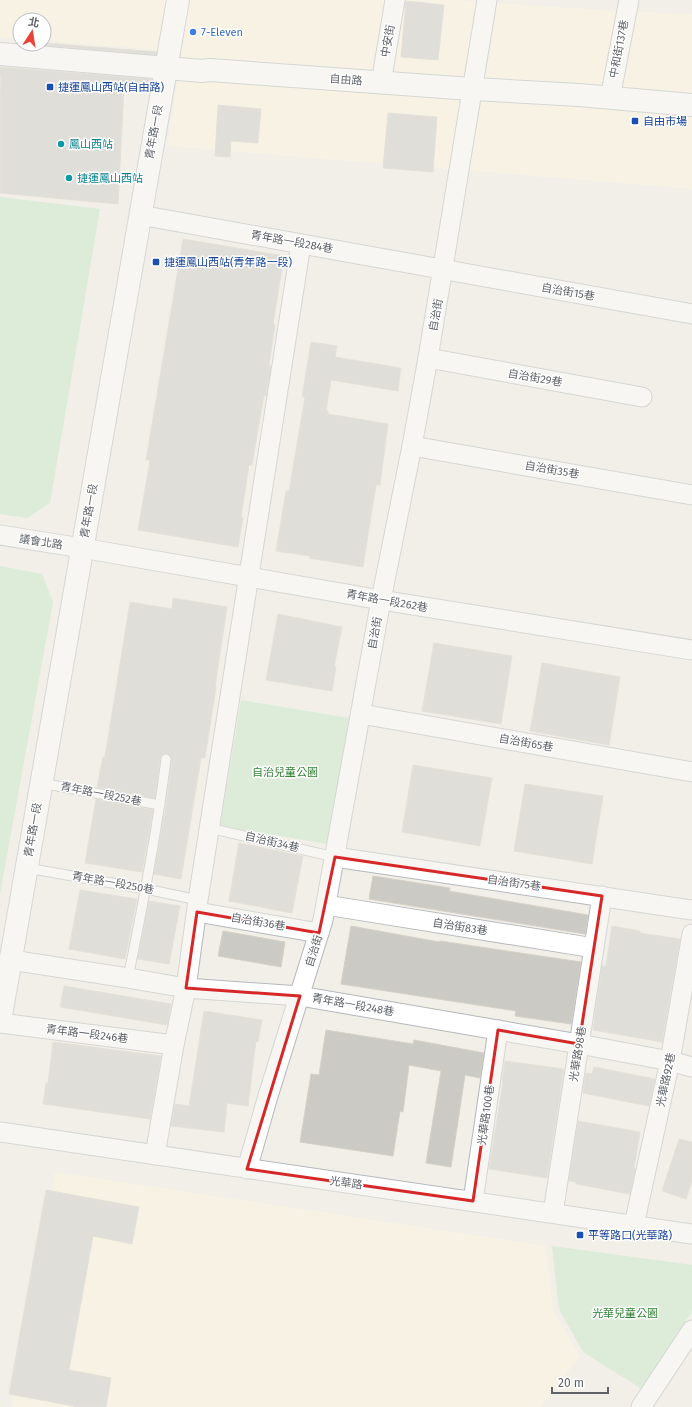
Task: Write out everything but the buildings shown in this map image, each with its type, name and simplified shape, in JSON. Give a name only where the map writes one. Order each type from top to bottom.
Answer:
[{"type":"street","name":"青年路一段","points":[[0,1022],[178,0]]},
{"type":"street","name":"中安街","points":[[380,83],[395,0]]},
{"type":"street","name":"自治街","points":[[247,1169],[268,1096],[319,933],[326,905],[381,600],[428,358],[487,0]]},
{"type":"street","name":"中和街137巷","points":[[610,98],[629,0]]},
{"type":"street","name":"自由路","points":[[0,54],[380,83],[692,104]]},
{"type":"street","name":"青年路一段284巷","points":[[140,215],[443,269]]},
{"type":"street","points":[[155,1155],[174,1045],[186,988],[301,244]]},
{"type":"street","name":"自治街15巷","points":[[443,269],[692,314]]},
{"type":"street","name":"自治街29巷","points":[[428,358],[642,397]]},
{"type":"street","name":"自治街35巷","points":[[412,446],[692,495]]},
{"type":"street","name":"議會北路","points":[[0,535],[82,548]]},
{"type":"street","name":"青年路一段262巷","points":[[82,548],[381,600],[692,650]]},
{"type":"street","name":"自治街65巷","points":[[360,714],[692,772]]},
{"type":"street","name":"自治街75巷","points":[[335,857],[692,910]]},
{"type":"street","name":"光華路98巷","points":[[554,1213],[602,896]]},
{"type":"street","name":"自治街83巷","points":[[326,905],[594,948]]},
{"type":"street","name":"自治街36巷","points":[[198,906],[319,933]]},
{"type":"street","name":"光華路92巷","points":[[634,1225],[670,1061],[692,934]]},
{"type":"street","name":"青年路一段248巷","points":[[11,960],[186,988],[300,996],[579,1044],[670,1061],[692,1067]]},
{"type":"street","name":"青年路一段246巷","points":[[0,1022],[174,1045]]},
{"type":"street","name":"光華路100巷","points":[[473,1201],[498,1030]]},
{"type":"street","name":"光華路","points":[[0,1132],[692,1234]]},
{"type":"street","points":[[641,1407],[692,1330]]},
{"type":"lane","points":[[128,978],[146,889],[166,759]]},
{"type":"lane","name":"青年路一段252巷","points":[[41,783],[160,805]]},
{"type":"lane","name":"自治街34巷","points":[[210,828],[335,857]]},
{"type":"lane","name":"青年路一段250巷","points":[[27,868],[146,889],[198,906]]},
{"type":"highlighted area","points":[[335,857],[602,896],[579,1044],[498,1030],[473,1201],[247,1169],[300,996],[186,988],[197,912],[319,933]]},
{"type":"shaded area","points":[[0,0],[452,0],[615,11],[692,14],[692,189],[167,146],[182,52],[52,42],[52,12],[12,12],[12,38],[0,37]]},
{"type":"shaded area","points":[[55,1172],[546,1246],[553,1310],[580,1356],[541,1407],[11,1407]]},
{"type":"green space","points":[[0,197],[100,209],[50,503],[27,518],[0,514]]},
{"type":"green space","points":[[0,566],[42,574],[53,602],[0,894]]},
{"type":"green space","name":"自治兒童公園","points":[[241,700],[349,718],[328,844],[220,826]]},
{"type":"green space","name":"光華兒童公園","points":[[552,1246],[692,1265],[692,1311],[642,1389],[583,1352],[559,1309]]},
{"type":"place","name":"7-Eleven","points":[[193,32]]},
{"type":"place","name":"捷運鳳山西站(自由路)","points":[[50,87]]},
{"type":"place","name":"自由市場","points":[[635,121]]},
{"type":"place","name":"鳳山西站","points":[[61,144]]},
{"type":"place","name":"捷運鳳山西站","points":[[69,178]]},
{"type":"place","name":"捷運鳳山西站(青年路一段)","points":[[156,262]]},
{"type":"place","name":"平等路口(光華路)","points":[[580,1235]]}]
